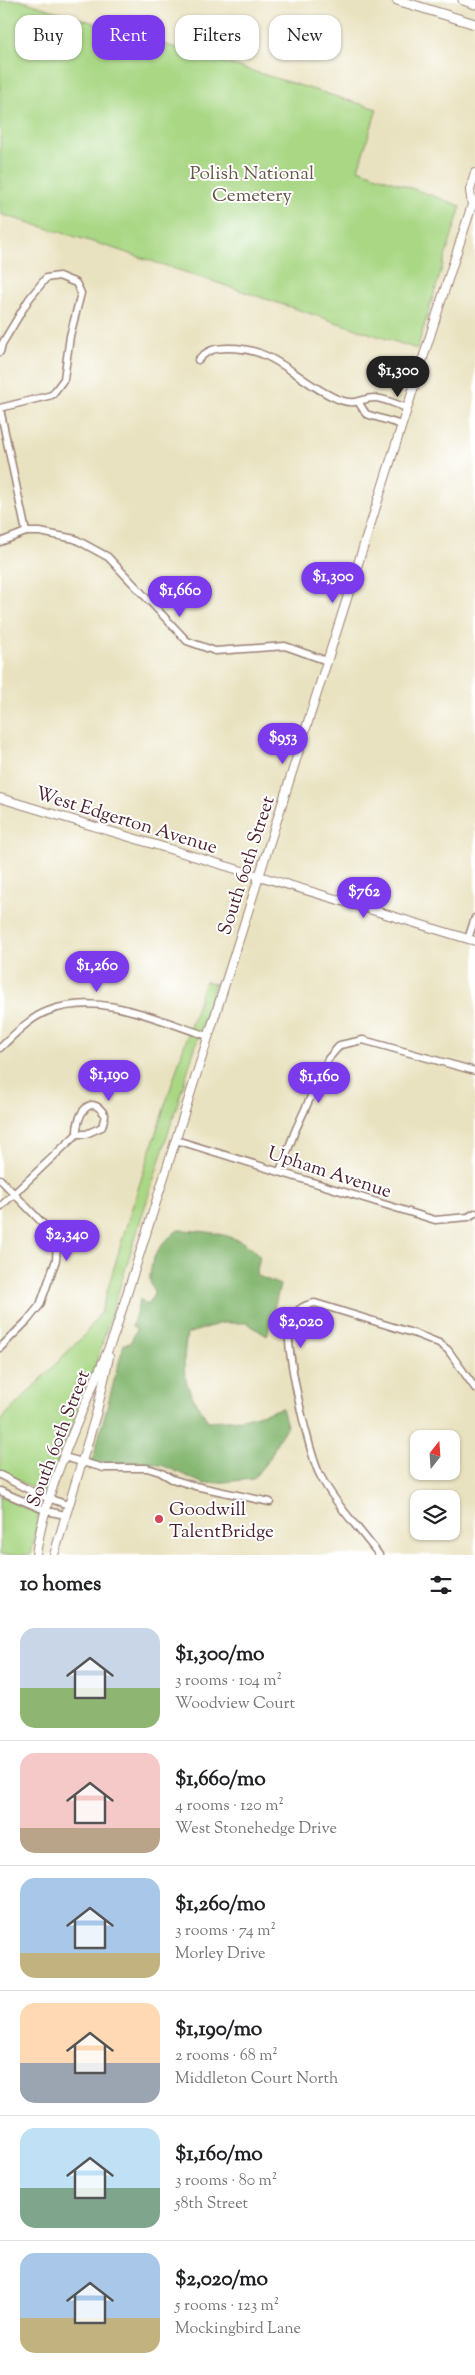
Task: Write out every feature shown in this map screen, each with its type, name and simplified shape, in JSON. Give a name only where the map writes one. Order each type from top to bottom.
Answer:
[{"type":"main road","points":[[397,0],[475,24]]},
{"type":"main road","points":[[463,0],[475,4]]},
{"type":"street","name":"South 60th Street","points":[[54,1555],[64,1515],[96,1411],[114,1335],[473,203],[470,190],[475,173]]},
{"type":"street","points":[[0,352],[29,300],[46,278],[59,276],[76,283],[81,294],[70,336],[64,379],[52,395],[0,408],[26,532]]},
{"type":"street","points":[[198,360],[208,351],[219,348],[259,352],[278,360],[334,398],[359,403],[374,398],[407,408]]},
{"type":"street","points":[[359,403],[366,414],[402,425]]},
{"type":"street","points":[[0,542],[26,532],[40,532],[75,538],[108,557],[187,641],[215,651],[285,646],[328,661]]},
{"type":"street","name":"West Edgerton Avenue","points":[[0,798],[472,940]]},
{"type":"street","points":[[472,940],[475,918]]},
{"type":"street","points":[[0,1048],[22,1026],[47,1011],[80,1003],[112,1005],[208,1036]]},
{"type":"street","points":[[280,1171],[295,1131],[328,1059],[340,1045],[363,1040],[475,1071]]},
{"type":"street","points":[[0,1207],[77,1134],[86,1134],[102,1127],[105,1115],[101,1109],[95,1106],[88,1106],[81,1111],[76,1126],[77,1134]]},
{"type":"street","name":"Upham Avenue","points":[[176,1140],[435,1220],[468,1217],[475,1213]]},
{"type":"street","points":[[0,1179],[50,1231],[57,1244],[56,1260],[40,1305],[27,1322],[0,1348]]},
{"type":"street","points":[[379,1555],[319,1475],[307,1441],[299,1401],[289,1338],[289,1324],[292,1317],[302,1307],[315,1303],[416,1334],[448,1350],[475,1388]]},
{"type":"street","name":"South 60th Street","points":[[36,1555],[47,1511],[64,1457],[114,1335]]},
{"type":"street","points":[[64,1457],[104,1468],[137,1466],[147,1468],[160,1472],[172,1479],[195,1486],[270,1502]]},
{"type":"street","points":[[0,1476],[68,1505]]},
{"type":"street","points":[[0,1491],[47,1511],[64,1515]]},
{"type":"green space","name":"Polish National Cemetery","points":[[0,0],[19,0],[68,15],[15,15],[15,60],[82,60],[82,19],[92,22],[92,60],[165,60],[165,44],[175,47],[175,60],[216,60],[377,109],[358,169],[461,206],[417,349],[106,246],[0,214]]},
{"type":"green space","points":[[205,981],[215,984],[88,1388],[62,1448],[49,1490],[46,1493],[41,1492],[0,1471],[0,1421],[86,1333],[101,1312],[128,1220]]},
{"type":"green space","points":[[178,1230],[223,1235],[244,1243],[260,1257],[256,1275],[280,1285],[267,1336],[247,1323],[221,1323],[187,1334],[185,1348],[185,1371],[189,1390],[208,1421],[243,1419],[282,1408],[287,1426],[270,1458],[253,1479],[204,1484],[164,1466],[136,1461],[109,1465],[92,1462],[124,1344],[130,1343],[137,1329],[132,1326],[140,1299],[148,1305],[154,1292],[150,1276],[155,1255],[162,1245]]},
{"type":"green space","points":[[0,1495],[39,1515],[31,1555],[0,1555]]},
{"type":"place","name":"Goodwill TalentBridge","points":[[159,1519]]}]
